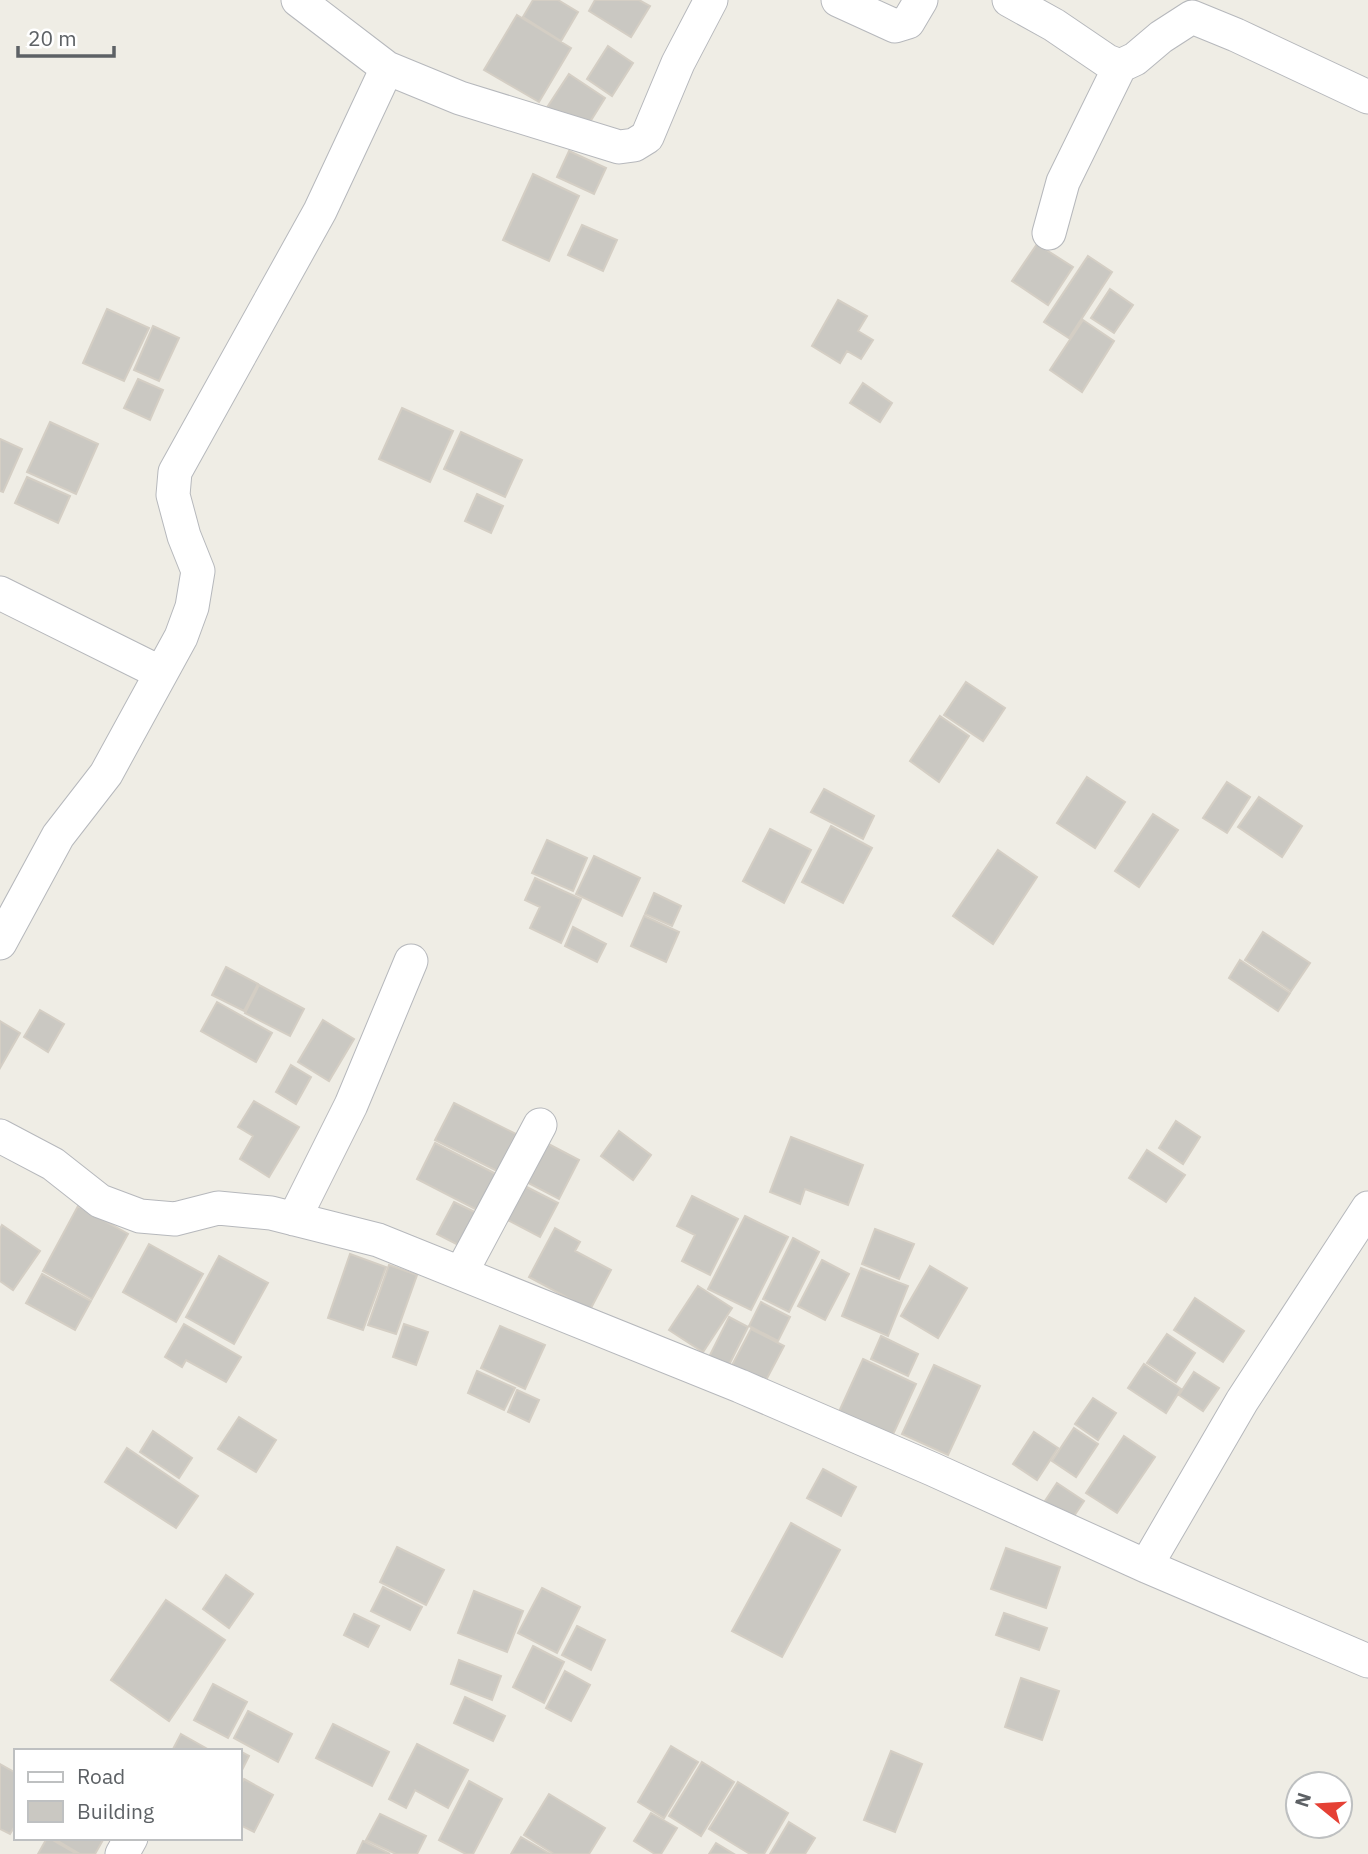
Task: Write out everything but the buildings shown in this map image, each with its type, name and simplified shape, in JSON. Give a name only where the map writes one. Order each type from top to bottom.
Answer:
[{"type":"street","points":[[298,0],[387,68],[460,98],[619,147],[634,145],[647,137],[678,63],[711,0]]},
{"type":"street","points":[[838,0],[895,26],[908,22],[921,0]]},
{"type":"street","points":[[1009,0],[1054,25],[1107,61],[1120,66]]},
{"type":"street","points":[[1049,233],[1063,182],[1120,66],[1135,59],[1196,8],[1236,35],[1368,97]]},
{"type":"street","points":[[0,943],[58,836],[106,774],[181,637],[191,607],[198,571],[184,536],[173,495],[175,472],[320,211],[387,68]]},
{"type":"street","points":[[0,593],[161,673]]},
{"type":"street","points":[[294,1219],[351,1104],[411,961]]},
{"type":"street","points":[[461,1273],[540,1125]]},
{"type":"street","points":[[0,1136],[53,1164],[100,1201],[141,1216],[175,1219],[218,1208],[271,1213],[378,1240],[740,1386],[1368,1661]]},
{"type":"street","points":[[1146,1566],[1242,1401],[1368,1208]]}]
